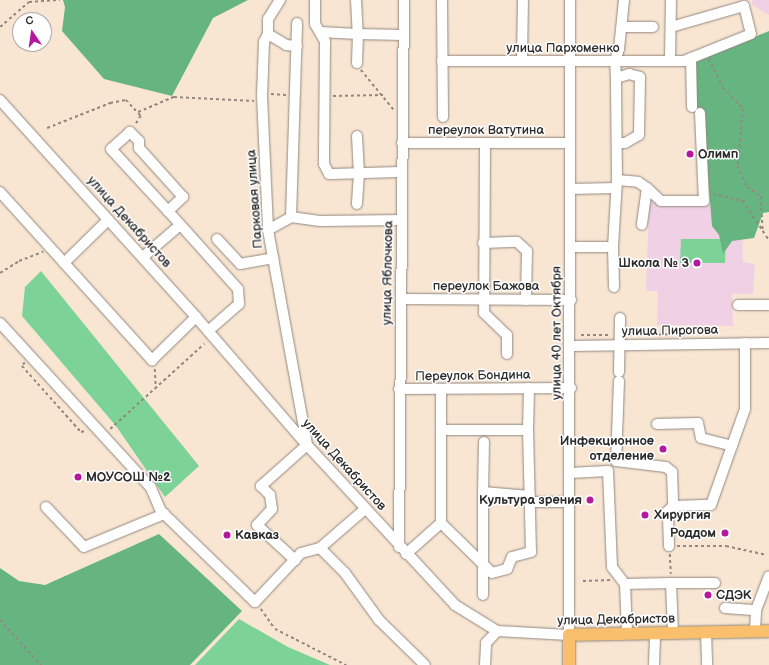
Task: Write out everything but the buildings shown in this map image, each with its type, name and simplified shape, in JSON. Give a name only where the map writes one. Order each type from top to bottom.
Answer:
[{"type":"main road","name":"улица Декабристов","points":[[569,635],[769,631]]},
{"type":"main road","name":"улица 40 лет Октября","points":[[569,635],[569,665]]},
{"type":"street","name":"Парковая улица","points":[[280,0],[268,19],[268,34],[264,42],[262,97],[268,230],[307,445]]},
{"type":"street","points":[[315,0],[315,24],[325,41],[323,97],[324,164],[329,174],[402,172]]},
{"type":"street","points":[[356,0],[358,34],[356,42],[357,63]]},
{"type":"street","name":"улица Яблочкова","points":[[403,551],[399,389],[404,0]]},
{"type":"street","points":[[442,0],[443,117]]},
{"type":"street","points":[[522,61],[523,0]]},
{"type":"street","name":"улица 40 лет Октября","points":[[569,635],[571,388],[570,0]]},
{"type":"street","points":[[614,287],[613,246],[617,143],[615,61],[619,49],[624,0]]},
{"type":"street","points":[[670,61],[671,0]]},
{"type":"street","points":[[570,189],[638,182],[661,201],[704,201],[696,110],[687,60],[752,34],[744,6],[671,27]]},
{"type":"street","points":[[291,217],[296,95],[297,23]]},
{"type":"street","points":[[622,27],[653,27]]},
{"type":"street","points":[[320,32],[403,35]]},
{"type":"street","points":[[268,34],[286,45],[297,46]]},
{"type":"street","name":"улица Пархоменко","points":[[442,62],[687,60]]},
{"type":"street","points":[[616,78],[629,74],[640,77],[639,135],[626,144],[617,143]]},
{"type":"street","name":"улица Декабристов","points":[[0,100],[143,257],[364,509],[455,605],[497,631],[569,635]]},
{"type":"street","points":[[168,211],[183,197],[139,148],[138,141],[130,132],[111,149],[238,289],[239,304],[208,331]]},
{"type":"street","points":[[357,136],[359,174],[357,204]]},
{"type":"street","name":"переулок Ватутина","points":[[402,143],[570,143]]},
{"type":"street","points":[[485,143],[482,299],[484,313],[507,335],[507,354]]},
{"type":"street","points":[[642,225],[647,188]]},
{"type":"street","points":[[0,192],[152,360],[196,317]]},
{"type":"street","points":[[268,230],[291,217],[320,221],[402,220]]},
{"type":"street","points":[[64,263],[108,220]]},
{"type":"street","points":[[143,257],[180,225]]},
{"type":"street","points":[[217,238],[240,264],[273,258]]},
{"type":"street","points":[[483,243],[517,242],[527,251],[526,300]]},
{"type":"street","points":[[570,247],[613,246]]},
{"type":"street","name":"переулок Бажова","points":[[401,299],[571,300]]},
{"type":"street","points":[[738,305],[769,305]]},
{"type":"street","points":[[620,318],[616,461],[666,467],[672,472],[673,506]]},
{"type":"street","points":[[0,322],[156,494],[164,514],[255,602],[301,553],[320,548],[364,509]]},
{"type":"street","name":"улица Пирогова","points":[[571,346],[769,342]]},
{"type":"street","points":[[669,546],[668,511],[673,506],[711,505],[745,409],[745,343]]},
{"type":"street","points":[[441,389],[441,523],[492,573],[507,569],[512,557],[531,552],[528,430],[529,388]]},
{"type":"street","name":"Переулок Бондина","points":[[399,389],[571,388]]},
{"type":"street","points":[[657,424],[698,423],[701,438],[732,446]]},
{"type":"street","points":[[441,430],[528,430]]},
{"type":"street","points":[[483,595],[482,564],[484,442]]},
{"type":"street","points":[[295,560],[257,525],[272,510],[270,495],[261,486],[307,445]]},
{"type":"street","points":[[570,473],[608,471],[612,567],[622,580],[627,633]]},
{"type":"street","points":[[483,492],[530,499],[570,502]]},
{"type":"street","points":[[46,507],[84,546],[164,514]]},
{"type":"street","points":[[403,551],[441,523]]},
{"type":"street","points":[[320,548],[345,573],[379,620],[425,665]]},
{"type":"street","points":[[755,631],[756,610],[769,576]]},
{"type":"street","points":[[622,580],[671,583],[716,583]]},
{"type":"street","points":[[671,583],[672,633]]},
{"type":"street","points":[[726,608],[756,610]]},
{"type":"street","points":[[485,665],[486,643],[497,631]]},
{"type":"street","points":[[706,632],[707,665]]},
{"type":"street","points":[[654,665],[655,633]]},
{"type":"path","points":[[0,27],[29,2],[59,0]]},
{"type":"path","points":[[707,52],[715,76],[722,88],[743,108],[738,166],[748,187],[761,196],[763,231]]},
{"type":"path","points":[[357,63],[363,74],[383,95],[403,121]]},
{"type":"path","points":[[138,112],[174,97],[262,97],[296,95]]},
{"type":"path","points":[[323,97],[383,95]]},
{"type":"path","points":[[47,128],[110,103],[126,100],[141,116],[130,132]]},
{"type":"path","points":[[704,189],[743,201],[769,240]]},
{"type":"path","points":[[0,273],[19,261],[51,248]]},
{"type":"path","points":[[103,436],[204,344]]},
{"type":"path","points":[[32,358],[22,366],[81,432],[95,427]]},
{"type":"path","points":[[154,358],[156,387]]},
{"type":"path","points":[[671,583],[669,546],[726,546],[767,555]]},
{"type":"path","points":[[583,581],[622,580]]},
{"type":"path","points":[[716,583],[722,597],[736,600]]},
{"type":"path","points":[[255,602],[274,629],[346,665]]},
{"type":"path","points":[[0,620],[40,665]]},
{"type":"shaded area","points":[[752,0],[769,0],[769,15],[752,5]]},
{"type":"shaded area","name":"Школа № 3","points":[[649,201],[714,203],[742,218],[743,262],[755,264],[753,294],[732,294],[733,326],[657,325],[658,291],[646,291]]},
{"type":"green space","points":[[63,0],[248,0],[213,18],[172,96],[104,79],[62,31],[65,7]]},
{"type":"green space","points":[[769,31],[769,212],[763,213],[754,238],[732,241],[723,254],[719,235],[712,226],[703,112],[696,106],[695,62]]},
{"type":"green space","points":[[681,239],[726,239],[725,263],[680,263]]},
{"type":"green space","points":[[41,271],[199,466],[165,497],[116,426],[22,316],[25,287]]},
{"type":"green space","points":[[159,534],[242,611],[190,665],[0,665],[0,568],[19,581],[45,585]]},
{"type":"green space","points":[[239,619],[288,647],[330,665],[195,665]]},
{"type":"place","name":"Олимп","points":[[690,154]]},
{"type":"place","name":"Школа № 3","points":[[697,263]]},
{"type":"place","name":"Инфекционное отделение","points":[[663,449]]},
{"type":"place","name":"МОУСОШ №2","points":[[78,477]]},
{"type":"place","name":"Культура зрения","points":[[590,500]]},
{"type":"place","name":"Хирургия","points":[[645,515]]},
{"type":"place","name":"Роддом","points":[[725,533]]},
{"type":"place","name":"Кавказ","points":[[227,535]]},
{"type":"place","name":"СДЭК","points":[[708,595]]}]
